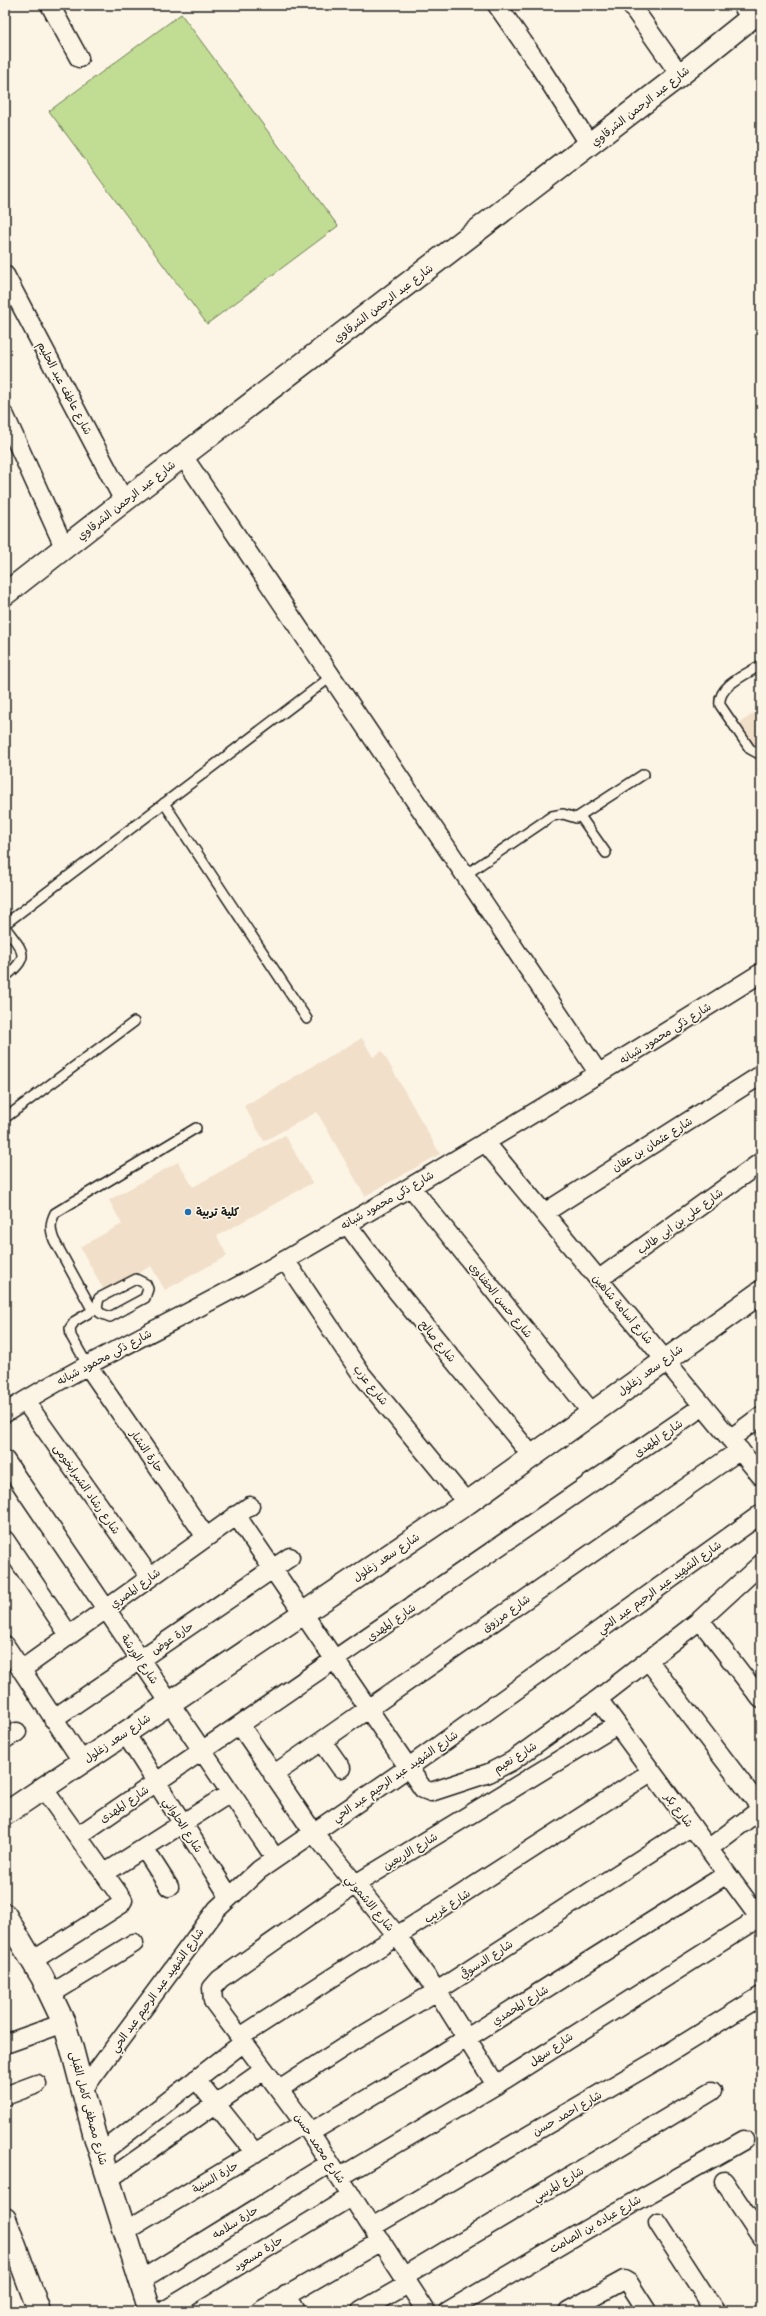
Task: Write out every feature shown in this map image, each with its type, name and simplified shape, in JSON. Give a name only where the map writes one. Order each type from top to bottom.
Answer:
[{"type":"street","points":[[50,5],[79,58]]},
{"type":"street","points":[[497,5],[536,61],[590,145]]},
{"type":"street","points":[[631,5],[680,75]]},
{"type":"street","name":"شارع عبد الرحمن الشرقاوي","points":[[5,594],[680,75],[751,11]]},
{"type":"street","name":"شارع عاطف عبد الحليم","points":[[5,275],[124,501]]},
{"type":"street","points":[[5,416],[65,549]]},
{"type":"street","points":[[183,456],[599,1074]]},
{"type":"street","name":"شارع ذكى محمود شبانه","points":[[5,1413],[88,1366],[285,1260],[411,1187],[599,1074],[761,973]]},
{"type":"street","name":"شارع عثمان بن عفان","points":[[544,1213],[761,1075]]},
{"type":"street","name":"شارع أسامة شاهين","points":[[485,1142],[761,1476]]},
{"type":"street","name":"شارع على بن ابى طالب","points":[[599,1280],[761,1162]]},
{"type":"street","name":"شارع حسن الحفناوى","points":[[411,1187],[592,1413]]},
{"type":"street","name":"شارع صالح","points":[[347,1224],[396,1290],[532,1456]]},
{"type":"street","name":"شارع عزب","points":[[285,1260],[362,1375],[467,1503]]},
{"type":"street","name":"شارع سعد زغلول","points":[[5,1814],[169,1702],[467,1503],[665,1359],[761,1292]]},
{"type":"street","name":"حارة النشار","points":[[88,1366],[206,1537]]},
{"type":"street","name":"شارع رشاد الشبرابخومى","points":[[25,1401],[150,1577]]},
{"type":"street","name":"شارع المهدى","points":[[78,1836],[335,1661],[703,1406]]},
{"type":"street","name":"شارع مرزوق","points":[[273,1775],[368,1709],[735,1444],[761,1416]]},
{"type":"street","name":"شارع الورشة","points":[[5,1460],[275,1858]]},
{"type":"street","name":"شارع المصري","points":[[21,1670],[243,1511]]},
{"type":"street","name":"شارع نعيم","points":[[243,1511],[272,1569],[423,1789],[431,1792],[489,1772],[512,1761],[598,1700],[758,1573]]},
{"type":"street","name":"شارع الشهيد عبد الرحيم عبد الحي","points":[[82,2091],[206,1923],[229,1896],[275,1858],[409,1767],[761,1514]]},
{"type":"street","points":[[5,1540],[69,1635]]},
{"type":"street","name":"حارة عوض","points":[[53,1718],[290,1557]]},
{"type":"street","points":[[700,1620],[761,1699]]},
{"type":"street","points":[[5,1645],[82,1761]]},
{"type":"street","points":[[648,1660],[761,1809],[708,1849]]},
{"type":"street","name":"شارع بكر","points":[[598,1700],[760,1919]]},
{"type":"street","name":"شارع الاشموني","points":[[240,1725],[313,1832],[354,1885],[398,1937],[437,1991],[468,2037],[496,2085]]},
{"type":"street","name":"شارع الاربعين","points":[[212,1988],[220,1979],[354,1885],[617,1725]]},
{"type":"street","name":"شارع الحلواني","points":[[125,1732],[229,1896]]},
{"type":"street","points":[[322,1741],[341,1768]]},
{"type":"street","name":"شارع غريب","points":[[100,2154],[196,2079],[242,2039],[651,1772]]},
{"type":"street","points":[[32,1961],[120,1905],[123,1900],[43,1788]]},
{"type":"street","points":[[105,1873],[230,1793]]},
{"type":"street","name":"شارع الدسوقي","points":[[279,2089],[354,2040],[437,1991],[692,1826]]},
{"type":"street","points":[[144,1848],[170,1887]]},
{"type":"street","name":"شارع المحمدي","points":[[307,2127],[468,2037],[727,1874]]},
{"type":"street","name":"شارع مصطفى كامل القبلى","points":[[5,1915],[51,1994],[64,2022],[100,2154],[150,2311]]},
{"type":"street","name":"شارع سهل","points":[[335,2170],[496,2085],[760,1919]]},
{"type":"street","points":[[51,1994],[134,1943]]},
{"type":"street","name":"شارع محمد حسن","points":[[212,1988],[213,2001],[307,2127],[426,2311]]},
{"type":"street","name":"شارع احمد حسن","points":[[260,2311],[286,2296],[376,2234],[761,1996]]},
{"type":"street","points":[[5,2044],[64,2022]]},
{"type":"street","points":[[109,2179],[264,2070]]},
{"type":"street","points":[[196,2079],[254,2153]]},
{"type":"street","points":[[5,2096],[37,2084]]},
{"type":"street","name":"شارع المرسي","points":[[361,2311],[406,2280],[712,2091]]},
{"type":"street","name":"حارة السنية","points":[[125,2231],[254,2153],[307,2127]]},
{"type":"street","name":"شارع عباده بن الصامت","points":[[448,2311],[592,2225],[744,2140]]},
{"type":"street","name":"حارة سلامه","points":[[141,2280],[335,2170]]},
{"type":"street","points":[[724,2181],[761,2237]]},
{"type":"street","name":"حارة مسعود","points":[[164,2311],[352,2196]]},
{"type":"street","points":[[5,2219],[39,2311]]},
{"type":"street","points":[[658,2223],[715,2311]]},
{"type":"street","points":[[568,2311],[624,2280],[628,2283],[647,2311]]},
{"type":"street","points":[[286,2296],[295,2311]]},
{"type":"lane","points":[[761,665],[724,690],[719,700],[720,705],[750,750],[761,755]]},
{"type":"lane","points":[[5,924],[332,676]]},
{"type":"lane","points":[[465,875],[552,816],[562,814],[572,818],[580,816],[644,774]]},
{"type":"lane","points":[[164,803],[307,1019]]},
{"type":"lane","points":[[580,816],[606,853]]},
{"type":"lane","points":[[5,927],[22,951],[23,957],[20,964],[5,977]]},
{"type":"lane","points":[[5,1118],[134,1022]]},
{"type":"lane","points":[[88,1366],[71,1336],[70,1328],[75,1321],[95,1309],[99,1298],[104,1294],[136,1279],[146,1284],[148,1288],[145,1298],[115,1315],[104,1316],[95,1309],[50,1231],[51,1221],[55,1212],[196,1128]]},
{"type":"shaded area","points":[[761,709],[761,754],[760,755],[739,723]]},
{"type":"shaded area","points":[[362,1038],[373,1057],[382,1051],[440,1154],[365,1196],[317,1112],[264,1141],[244,1106]]},
{"type":"shaded area","name":"كلية تربية","points":[[285,1135],[312,1183],[217,1236],[227,1256],[165,1290],[151,1266],[105,1292],[80,1247],[122,1224],[109,1200],[178,1162],[193,1187]]},
{"type":"green space","points":[[181,14],[338,226],[207,324],[49,111]]},
{"type":"place","name":"كلية تربية","points":[[188,1212]]}]
